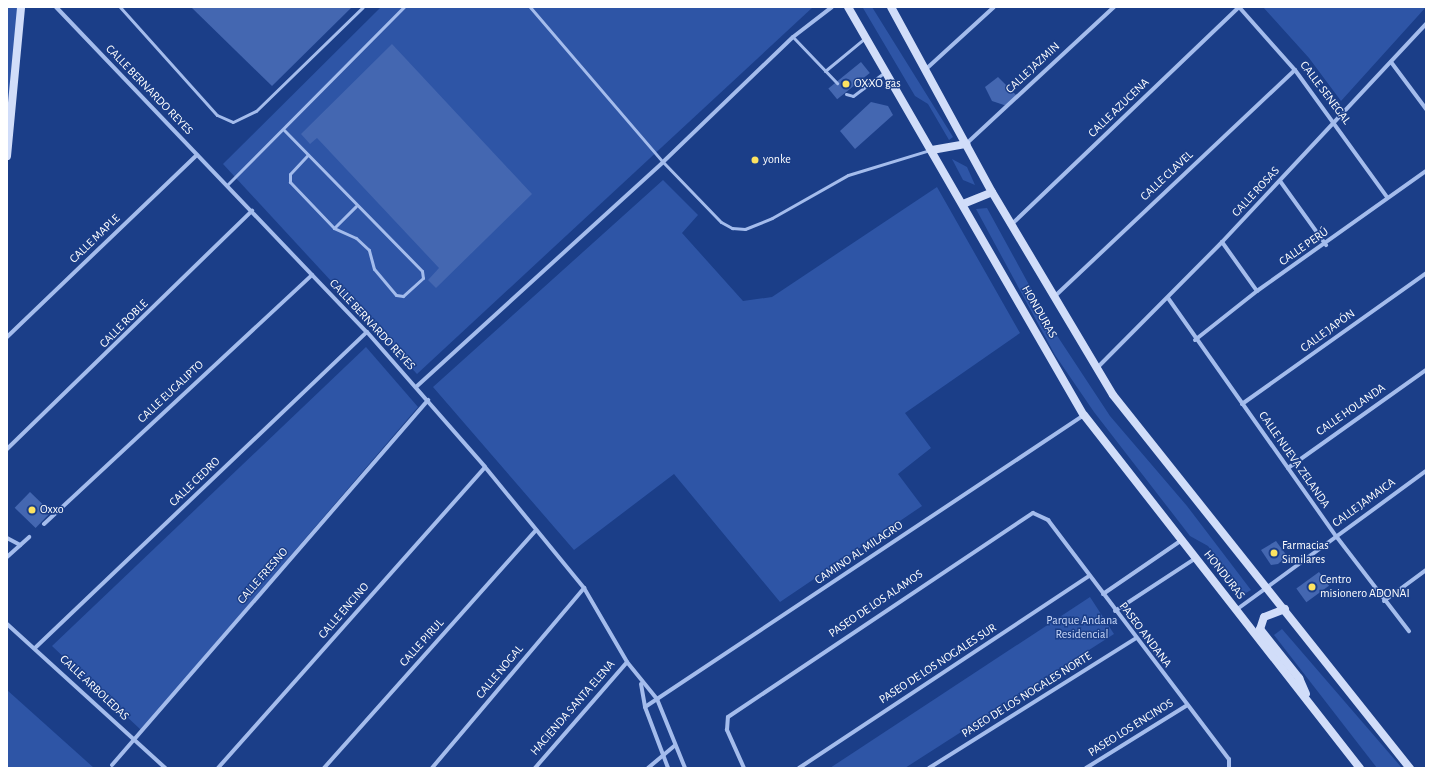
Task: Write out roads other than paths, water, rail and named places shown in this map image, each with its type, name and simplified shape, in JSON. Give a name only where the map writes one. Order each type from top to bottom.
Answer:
[{"type":"street","points":[[7,156],[21,7]]},
{"type":"street","name":"CALLE BERNARDO REYES","points":[[56,7],[367,332],[485,467],[535,531],[584,588],[627,662],[641,683],[657,699],[685,768]]},
{"type":"street","points":[[416,387],[663,162],[793,37],[832,7]]},
{"type":"street","name":"HONDURAS","points":[[848,7],[867,37],[1084,415],[1311,706]]},
{"type":"street","name":"HONDURAS","points":[[891,7],[924,71],[992,192],[1013,224],[1053,297],[1096,369],[1410,768]]},
{"type":"street","points":[[924,71],[994,7]]},
{"type":"street","name":"CALLE JAZMIN","points":[[966,144],[1114,7]]},
{"type":"street","name":"CALLE SENEGAL","points":[[1239,7],[1295,70],[1335,122],[1387,197]]},
{"type":"street","name":"CALLE AZUCENA","points":[[1013,224],[1239,7]]},
{"type":"street","name":"CALLE ROSAS","points":[[1096,369],[1222,242],[1426,24]]},
{"type":"street","points":[[1391,62],[1426,109]]},
{"type":"street","name":"CALLE CLAVEL","points":[[1053,297],[1295,70]]},
{"type":"street","points":[[932,150],[966,144]]},
{"type":"street","name":"CALLE MAPLE","points":[[7,337],[197,155]]},
{"type":"street","name":"CALLE PERÚ","points":[[1195,340],[1257,291],[1326,245],[1387,197],[1426,171]]},
{"type":"street","points":[[1280,181],[1326,245]]},
{"type":"street","points":[[963,204],[992,192]]},
{"type":"street","name":"CALLE ROBLE","points":[[7,449],[252,211]]},
{"type":"street","points":[[1222,242],[1257,291]]},
{"type":"street","name":"CALLE JAPÓN","points":[[1242,404],[1426,273]]},
{"type":"street","name":"CALLE EUCALIPTO","points":[[44,524],[312,275]]},
{"type":"street","name":"CALLE NUEVA ZELANDA","points":[[1168,298],[1195,340],[1336,536],[1384,601],[1409,631]]},
{"type":"street","name":"CALLE CEDRO","points":[[36,647],[367,332]]},
{"type":"street","name":"CALLE HOLANDA","points":[[1288,468],[1426,370]]},
{"type":"street","name":"CALLE FRESNO","points":[[112,765],[428,400]]},
{"type":"street","name":"CAMINO AL MILAGRO","points":[[645,707],[1084,415]]},
{"type":"street","name":"CALLE ENCINO","points":[[218,768],[485,467]]},
{"type":"street","name":"CALLE JAMAICA","points":[[1236,610],[1426,471]]},
{"type":"street","name":"PASEO DE LOS ALAMOS","points":[[744,768],[727,730],[728,716],[1024,516],[1041,514],[1048,520]]},
{"type":"street","name":"PASEO ANDANA","points":[[1048,520],[1186,706],[1229,759],[1229,768]]},
{"type":"street","name":"CALLE PIRUL","points":[[324,768],[535,531]]},
{"type":"street","points":[[7,557],[29,537]]},
{"type":"street","points":[[7,538],[20,545]]},
{"type":"street","points":[[1103,594],[1182,540]]},
{"type":"street","points":[[1116,611],[1196,558]]},
{"type":"street","points":[[1384,601],[1426,570]]},
{"type":"street","name":"PASEO DE LOS NOGALES SUR","points":[[799,768],[1089,576]]},
{"type":"street","name":"CALLE NOGAL","points":[[432,768],[584,588]]},
{"type":"street","points":[[1285,609],[1264,617],[1260,629],[1299,678],[1311,706],[1360,768]]},
{"type":"street","name":"CALLE ARBOLEDAS","points":[[7,624],[36,647],[165,768]]},
{"type":"street","name":"PASEO DE LOS NOGALES NORTE","points":[[929,768],[1136,638]]},
{"type":"street","name":"HACIENDA SANTA ELENA","points":[[535,768],[627,662]]},
{"type":"street","name":"CALLE BERNARDO REYES","points":[[641,683],[645,707],[668,768]]},
{"type":"street","name":"PASEO LOS ENCINOS","points":[[1086,768],[1186,706]]},
{"type":"street","points":[[648,768],[675,745]]},
{"type":"lane","points":[[120,7],[217,115],[234,122],[256,111],[363,7]]},
{"type":"lane","points":[[227,185],[284,130],[404,7]]},
{"type":"lane","points":[[530,7],[663,162],[720,222],[732,228],[745,229],[848,175],[932,150]]},
{"type":"lane","points":[[793,37],[837,83]]},
{"type":"lane","points":[[825,71],[867,37]]},
{"type":"lane","points":[[846,94],[853,96],[886,71]]},
{"type":"lane","points":[[284,130],[308,155],[356,206],[422,271],[422,278],[406,294],[396,295],[374,269],[369,250],[356,238],[334,228],[288,178],[308,155]]},
{"type":"lane","points":[[334,228],[356,206]]},
{"type":"place","name":"OXXO gas","points":[[846,84]]},
{"type":"place","name":"yonke","points":[[755,160]]},
{"type":"place","name":"Oxxo","points":[[32,510]]},
{"type":"place","name":"Farmacias Similares","points":[[1274,553]]},
{"type":"place","name":"Centro misionero ADONAI","points":[[1312,587]]},
{"type":"park label","name":"Parque Andana Residencial","points":[[1082,628]]}]
